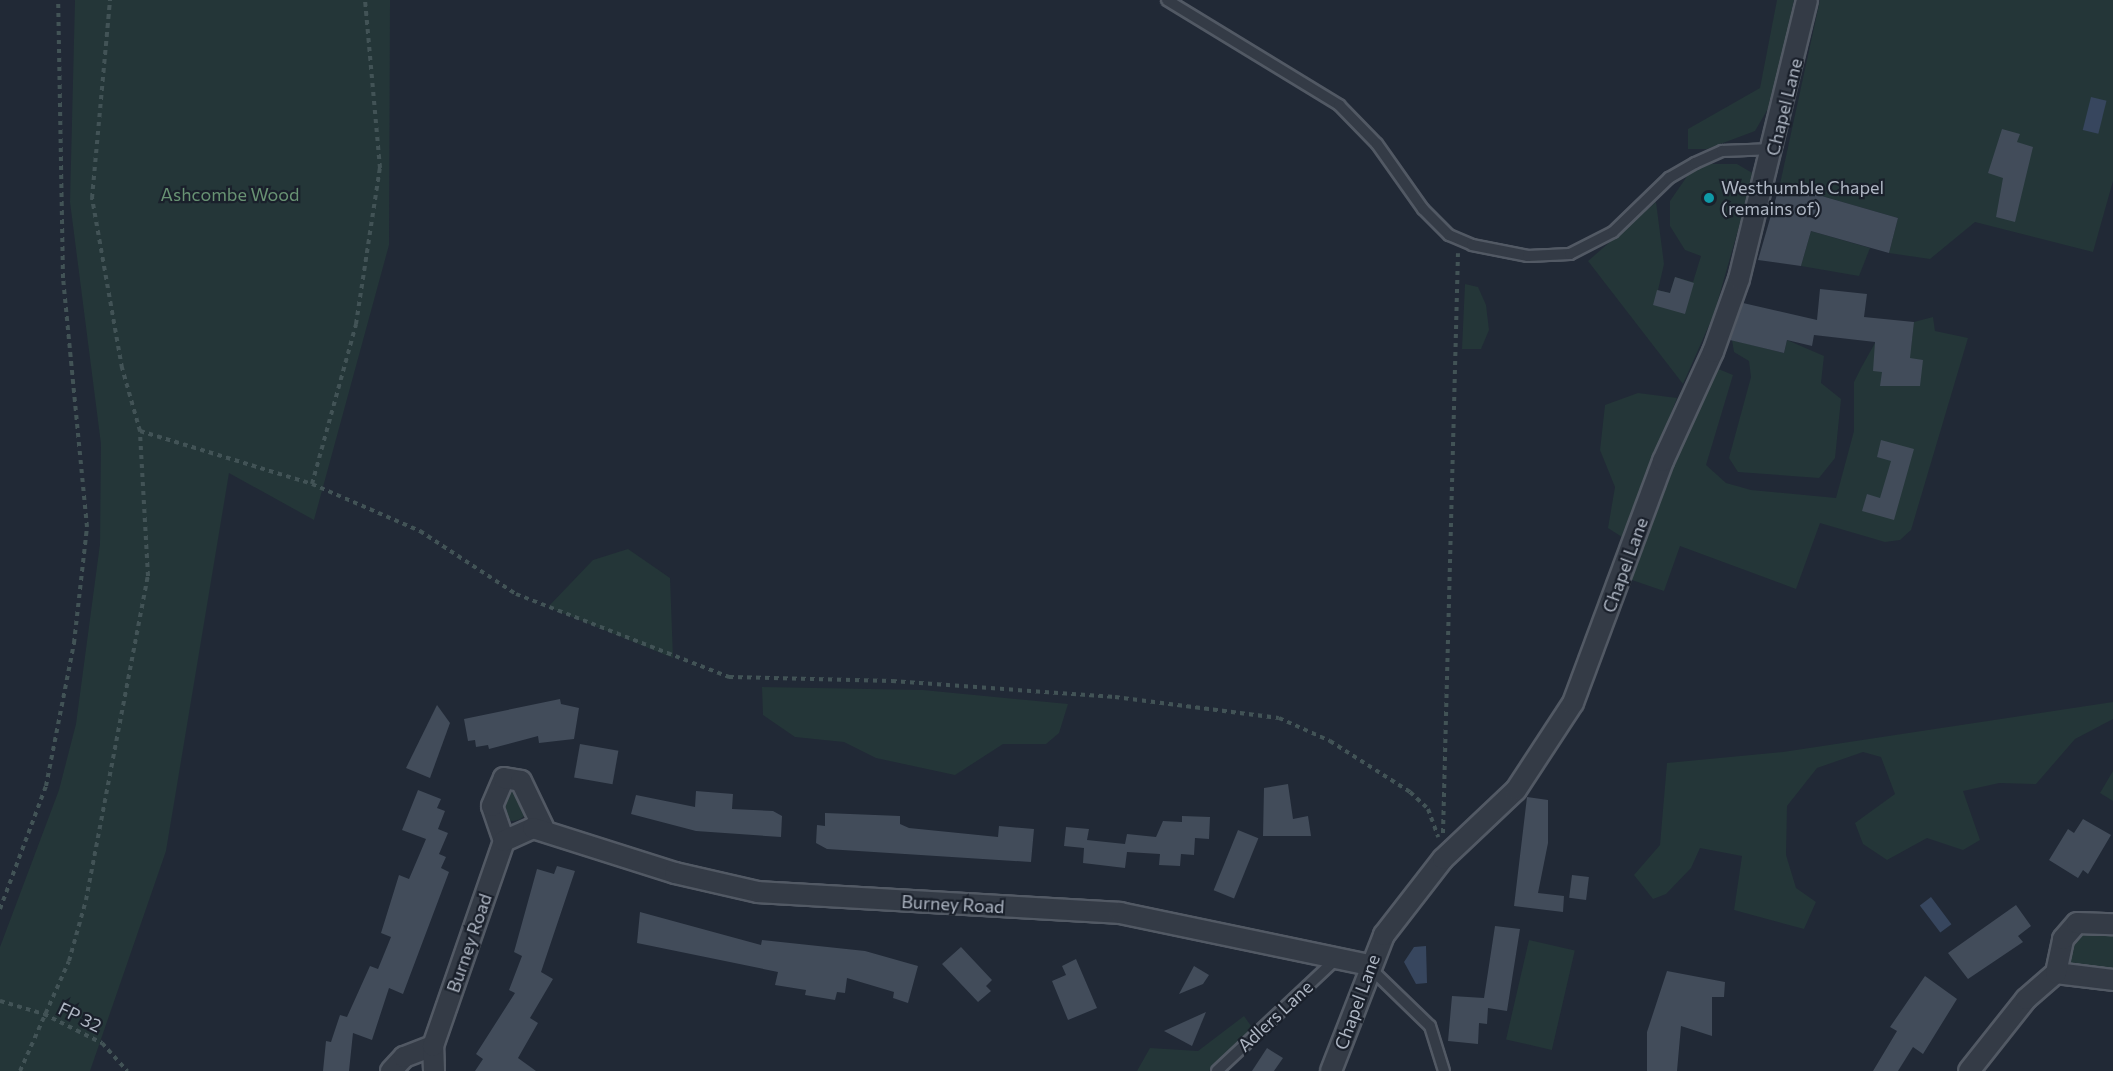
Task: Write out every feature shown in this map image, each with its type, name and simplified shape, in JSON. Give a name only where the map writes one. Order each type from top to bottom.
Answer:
[{"type":"street","name":"Chapel Lane","points":[[1331,1071],[1368,965],[1384,935],[1443,859],[1516,790],[1574,703],[1663,461],[1713,352],[1774,148],[1807,0]]},
{"type":"street","points":[[504,778],[521,781],[543,827],[504,841],[492,806],[504,778]]},
{"type":"street","name":"Burney Road","points":[[543,827],[675,873],[758,892],[1120,913],[1333,962],[1368,965]]},
{"type":"street","name":"Burney Road","points":[[434,1071],[433,1046],[504,841]]},
{"type":"street","points":[[1969,1071],[2026,999],[2056,973],[2063,939],[2078,923],[2113,924]]},
{"type":"street","points":[[2056,973],[2113,980]]},
{"type":"street","points":[[391,1071],[404,1057],[433,1046]]},
{"type":"lane","points":[[1167,0],[1339,105],[1377,144],[1422,209],[1459,240],[1528,256],[1570,254],[1613,232],[1669,178],[1695,163],[1722,151],[1774,148]]},
{"type":"lane","name":"Adlers Lane","points":[[1217,1071],[1333,962]]},
{"type":"lane","points":[[1368,965],[1430,1026],[1444,1071]]},
{"type":"path","points":[[0,909],[46,786],[74,643],[87,527],[82,435],[63,278],[58,0]]},
{"type":"path","points":[[20,1071],[69,961],[86,900],[148,576],[140,431],[122,368],[92,198],[110,0]]},
{"type":"path","points":[[312,484],[356,324],[380,168],[365,0]]},
{"type":"path","points":[[1443,859],[1459,240]]},
{"type":"path","points":[[140,431],[312,484],[420,531],[516,594],[729,677],[892,681],[1091,695],[1279,718],[1330,741],[1410,792],[1428,809],[1443,859]]},
{"type":"path","name":"FP 32","points":[[0,1001],[44,1014],[102,1043],[127,1071]]},
{"type":"green space","name":"Ashcombe Wood","points":[[75,0],[390,0],[389,245],[314,520],[229,473],[166,851],[90,1071],[0,1071],[0,947],[59,790],[76,724],[100,544],[101,444],[70,202]]},
{"type":"green space","points":[[1777,0],[1794,0],[1773,100],[1755,131],[1707,149],[1688,149],[1688,129],[1760,88]]},
{"type":"green space","points":[[1820,0],[2113,0],[2113,181],[2093,252],[1975,222],[1930,259],[1889,253],[1898,218],[1780,184]]},
{"type":"green space","points":[[1711,164],[1737,164],[1754,174],[1714,314],[1683,384],[1588,261],[1656,202],[1664,264],[1658,290],[1670,293],[1675,277],[1693,282],[1701,256],[1685,250],[1670,226],[1670,201],[1690,172]]},
{"type":"green space","points":[[1811,231],[1870,248],[1859,276],[1801,266]]},
{"type":"green space","points":[[1465,284],[1478,287],[1486,305],[1489,330],[1481,349],[1462,349]]},
{"type":"green space","points":[[1933,317],[1935,331],[1968,338],[1911,530],[1900,540],[1885,542],[1820,523],[1796,589],[1680,546],[1664,591],[1626,578],[1716,368],[1733,375],[1706,465],[1726,483],[1751,490],[1836,498],[1854,431],[1854,382],[1861,368],[1875,343],[1911,347],[1914,322]]},
{"type":"green space","points":[[1732,340],[1784,353],[1787,340],[1824,356],[1821,383],[1841,399],[1835,458],[1819,478],[1738,472],[1729,458],[1751,377],[1749,361],[1734,352]]},
{"type":"green space","points":[[1638,393],[1677,398],[1622,537],[1608,528],[1615,487],[1600,450],[1605,405]]},
{"type":"green space","points":[[628,549],[670,578],[673,658],[548,607],[593,560]]},
{"type":"green space","points":[[762,687],[923,690],[1068,704],[1059,733],[1046,744],[1003,744],[955,775],[876,758],[844,742],[795,737],[763,715]]},
{"type":"green space","points":[[2113,702],[2113,719],[2075,739],[2036,784],[1999,783],[1963,791],[1980,840],[1963,850],[1927,838],[1887,860],[1863,844],[1855,823],[1895,794],[1881,757],[1863,752],[1817,768],[1787,806],[1786,855],[1796,888],[1816,902],[1804,929],[1734,910],[1742,856],[1700,848],[1691,868],[1666,894],[1653,899],[1634,875],[1660,845],[1667,763],[1783,752]]},
{"type":"green space","points":[[2113,771],[2113,801],[2100,793]]},
{"type":"green space","points":[[513,791],[524,795],[528,806],[524,817],[513,821],[502,817],[498,806],[502,795]]},
{"type":"green space","points":[[2094,927],[2113,936],[2113,974],[2077,969],[2066,961],[2077,932]]},
{"type":"green space","points":[[1529,940],[1575,951],[1552,1050],[1506,1039]]},
{"type":"green space","points":[[1244,1016],[1254,1030],[1209,1071],[1137,1071],[1150,1048],[1198,1051]]},
{"type":"water","points":[[2091,97],[2107,101],[2098,134],[2083,130]]},
{"type":"water","points":[[1931,897],[1951,924],[1940,933],[1920,905]]},
{"type":"water","points":[[1426,946],[1427,983],[1416,984],[1404,962],[1414,947]]},
{"type":"building","points":[[2002,129],[2020,134],[2017,142],[2033,147],[2015,222],[1996,217],[2003,178],[1988,173]]},
{"type":"building","points":[[1780,184],[1898,218],[1889,253],[1811,231],[1801,266],[1758,260]]},
{"type":"building","points":[[1675,277],[1694,283],[1685,314],[1653,305],[1657,290],[1670,293]]},
{"type":"building","points":[[1820,289],[1867,294],[1864,317],[1914,322],[1910,358],[1923,360],[1920,386],[1880,386],[1882,372],[1873,371],[1875,342],[1814,335],[1812,346],[1787,340],[1784,353],[1730,340],[1743,303],[1817,320]]},
{"type":"building","points":[[1881,440],[1914,449],[1894,520],[1862,511],[1867,494],[1880,498],[1891,461],[1877,457]]},
{"type":"building","points":[[560,699],[561,704],[579,708],[574,739],[539,743],[538,736],[489,749],[488,745],[476,747],[475,740],[468,741],[464,719]]},
{"type":"building","points":[[437,705],[450,723],[430,778],[406,768]]},
{"type":"building","points":[[580,744],[618,751],[613,784],[574,777]]},
{"type":"building","points":[[1288,784],[1293,819],[1308,816],[1311,836],[1263,836],[1264,788]]},
{"type":"building","points":[[418,790],[441,799],[437,808],[445,811],[438,829],[448,833],[439,854],[446,857],[441,868],[449,872],[403,994],[389,988],[372,1040],[353,1033],[349,1071],[323,1071],[326,1041],[331,1042],[340,1015],[347,1017],[370,966],[378,969],[391,937],[381,933],[399,875],[409,879],[426,839],[402,830]]},
{"type":"building","points":[[696,791],[733,794],[732,809],[773,811],[782,816],[781,837],[696,831],[631,814],[636,795],[695,807]]},
{"type":"building","points":[[1527,797],[1548,800],[1548,843],[1538,893],[1564,896],[1563,912],[1514,906]]},
{"type":"building","points":[[825,813],[900,816],[900,824],[909,828],[998,837],[999,826],[1034,829],[1031,862],[827,849],[816,843],[817,825],[825,826]]},
{"type":"building","points":[[1182,816],[1210,817],[1209,839],[1195,838],[1194,855],[1181,854],[1180,866],[1159,865],[1160,854],[1127,852],[1125,868],[1083,863],[1084,848],[1064,846],[1066,827],[1089,829],[1087,840],[1125,844],[1127,834],[1156,837],[1163,821],[1182,822]]},
{"type":"building","points":[[2083,819],[2111,835],[2088,874],[2083,870],[2078,878],[2049,860],[2068,829],[2074,833]]},
{"type":"building","points":[[1238,830],[1258,838],[1234,899],[1214,890]]},
{"type":"building","points":[[557,866],[575,871],[541,972],[553,979],[530,1018],[538,1023],[518,1058],[536,1071],[475,1071],[483,1059],[476,1054],[515,993],[509,990],[522,956],[514,952],[537,869],[554,874]]},
{"type":"building","points":[[1572,875],[1589,877],[1586,900],[1569,898]]},
{"type":"building","points":[[2016,905],[2031,926],[2018,936],[2023,942],[1968,979],[1948,953]]},
{"type":"building","points":[[640,912],[761,945],[762,940],[865,951],[918,966],[908,1003],[893,998],[894,992],[847,978],[845,993],[837,992],[835,1000],[805,995],[806,990],[775,985],[778,972],[637,943]]},
{"type":"building","points":[[1495,926],[1520,929],[1507,1011],[1488,1008],[1487,1024],[1479,1023],[1478,1044],[1448,1041],[1452,996],[1484,998]]},
{"type":"building","points":[[961,947],[992,980],[986,986],[991,991],[978,1002],[942,964]]},
{"type":"building","points":[[1076,959],[1097,1008],[1068,1020],[1052,981],[1066,975],[1062,966]]},
{"type":"building","points":[[1194,966],[1209,975],[1203,984],[1179,994]]},
{"type":"building","points":[[1667,971],[1725,982],[1724,997],[1712,997],[1712,1036],[1681,1026],[1677,1071],[1647,1071],[1647,1032]]},
{"type":"building","points":[[1925,976],[1957,999],[1923,1054],[1913,1047],[1898,1071],[1873,1071],[1897,1031],[1890,1027]]},
{"type":"building","points":[[1206,1012],[1192,1046],[1164,1031]]},
{"type":"building","points":[[1267,1048],[1283,1058],[1274,1071],[1252,1071]]},
{"type":"place","name":"Westhumble Chapel (remains of)","points":[[1709,198]]}]
